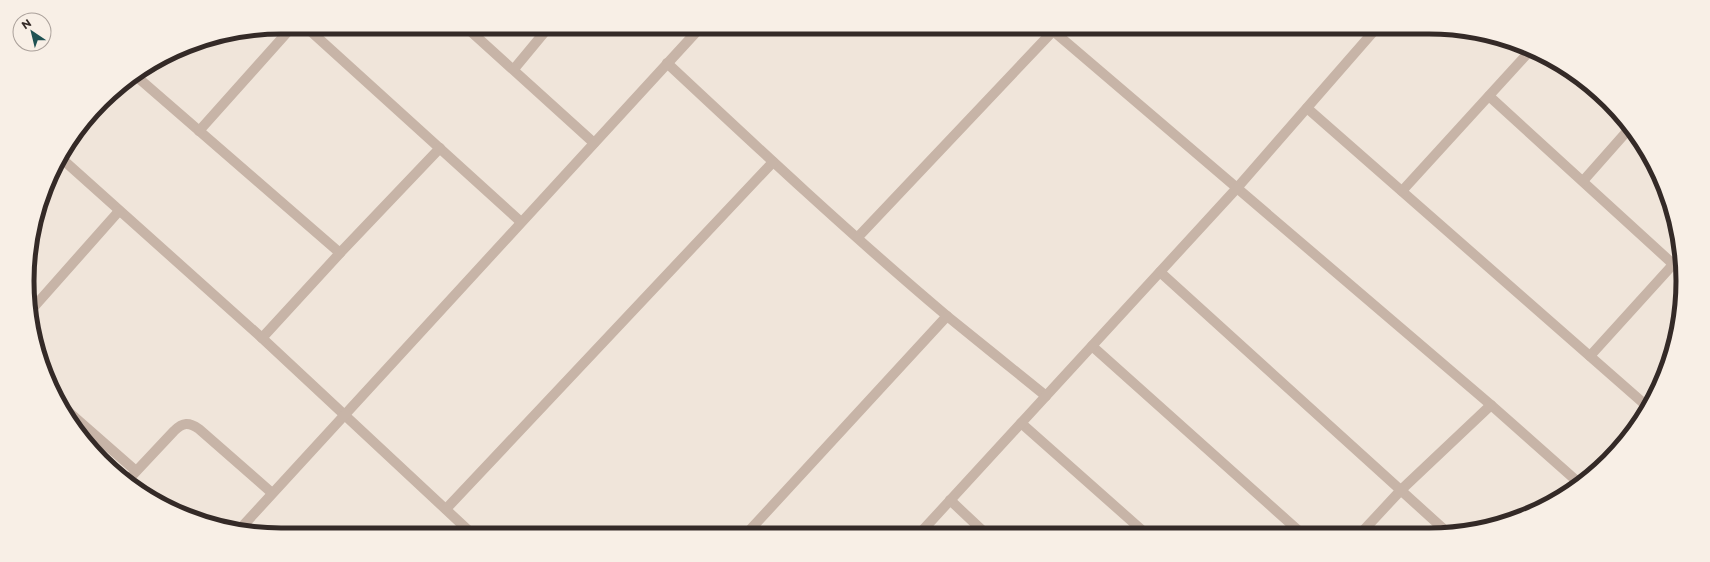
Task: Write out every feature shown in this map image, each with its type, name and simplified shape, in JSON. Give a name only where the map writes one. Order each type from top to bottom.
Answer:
[{"type":"street","points":[[199,131],[286,34]]},
{"type":"street","points":[[314,34],[521,222]]},
{"type":"street","points":[[475,34],[594,143]]},
{"type":"street","points":[[514,69],[543,34]]},
{"type":"street","points":[[243,525],[694,34]]},
{"type":"street","points":[[858,238],[1049,34]]},
{"type":"street","points":[[1056,34],[1238,188],[1491,405],[1575,480]]},
{"type":"street","points":[[925,528],[1238,188],[1372,34]]},
{"type":"street","points":[[1402,192],[1526,54]]},
{"type":"street","points":[[667,63],[858,238],[947,316],[1046,396]]},
{"type":"street","points":[[140,79],[340,253]]},
{"type":"street","points":[[1489,96],[1675,261]]},
{"type":"street","points":[[1307,108],[1643,403]]},
{"type":"street","points":[[1584,181],[1626,132]]},
{"type":"street","points":[[262,338],[440,148]]},
{"type":"street","points":[[65,161],[262,338],[466,528]]},
{"type":"street","points":[[446,509],[774,162]]},
{"type":"street","points":[[36,305],[119,210]]},
{"type":"street","points":[[1590,356],[1675,263]]},
{"type":"street","points":[[1160,272],[1442,527]]},
{"type":"street","points":[[752,528],[947,316]]},
{"type":"street","points":[[1092,346],[1296,528]]},
{"type":"street","points":[[1365,528],[1400,490],[1491,405]]},
{"type":"street","points":[[77,419],[136,471]]},
{"type":"street","points":[[131,477],[179,425],[186,423],[193,424],[272,493]]},
{"type":"street","points":[[1021,423],[1139,528]]},
{"type":"street","points":[[950,500],[980,528]]}]
